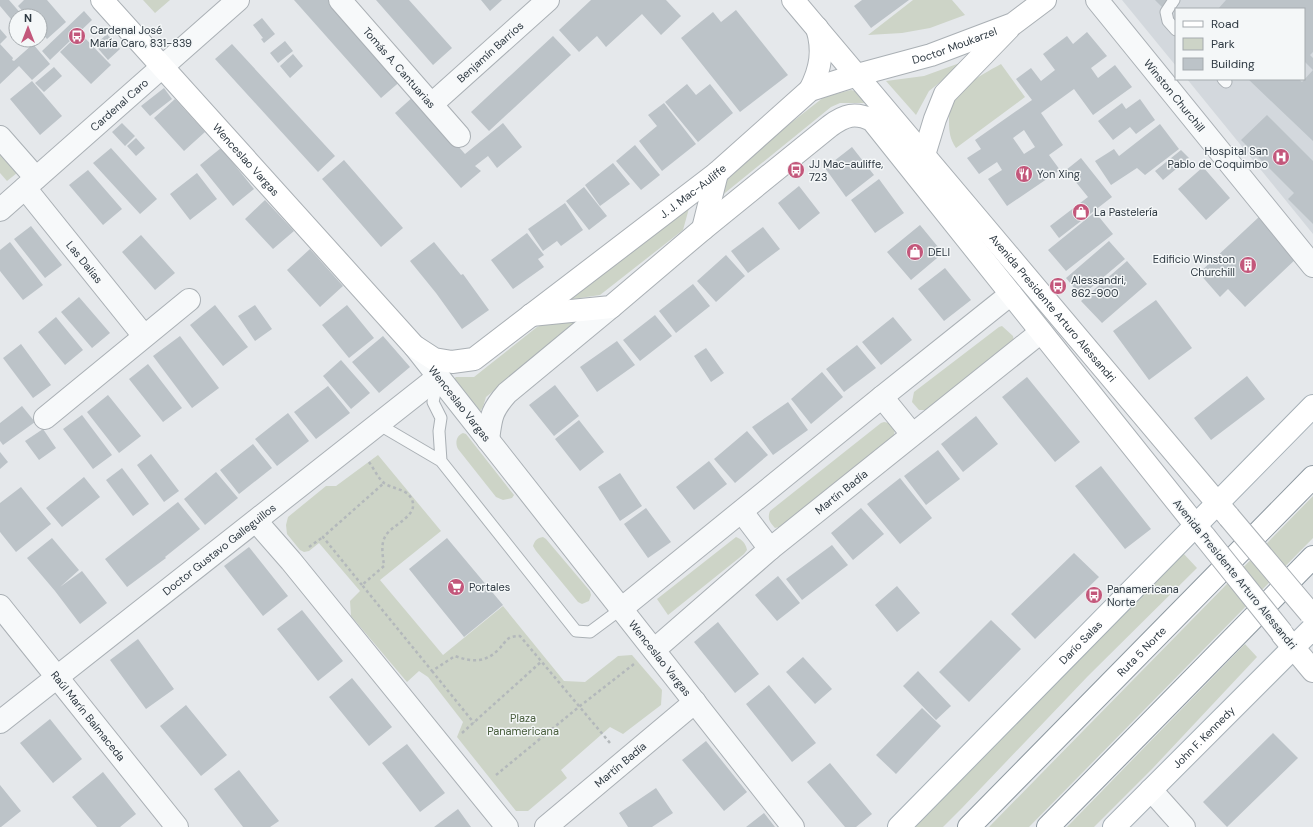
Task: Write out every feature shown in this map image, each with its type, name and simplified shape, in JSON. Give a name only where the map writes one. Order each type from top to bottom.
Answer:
[{"type":"main road","name":"Wenceslao Vargas","points":[[102,0],[414,346]]},
{"type":"main road","name":"Avenida Presidente Arturo Alessandri","points":[[794,0],[1223,510],[1312,619]]},
{"type":"main road","name":"Doctor Moukarzel","points":[[857,75],[931,55],[1013,24],[1045,0]]},
{"type":"main road","points":[[924,155],[935,119],[945,94],[1013,24]]},
{"type":"main road","points":[[810,90],[816,78],[820,64],[820,39],[816,27]]},
{"type":"main road","name":"J. J. Mac-Auliffe","points":[[414,346],[434,359],[452,362],[474,359],[717,173],[810,90],[857,75]]},
{"type":"main road","name":"Avenida Presidente Arturo Alessandri","points":[[703,229],[841,118],[853,115],[863,116],[872,120],[1313,671]]},
{"type":"main road","points":[[532,316],[611,307],[703,229],[717,173]]},
{"type":"main road","name":"Darío Salas","points":[[899,827],[1223,510],[1232,490],[1313,406]]},
{"type":"main road","name":"Ruta 5 Norte","points":[[969,827],[1313,477]]},
{"type":"main road","points":[[1048,827],[1313,557]]},
{"type":"main road","name":"John F. Kennedy","points":[[1114,827],[1151,790],[1288,640],[1312,619]]},
{"type":"street","name":"Cardenal Caro","points":[[2,205],[31,183],[238,0]]},
{"type":"street","name":"Tomás A. Cantuarias","points":[[340,0],[459,136]]},
{"type":"street","name":"Benjamín Barrios","points":[[432,104],[548,0]]},
{"type":"street","name":"Winston Churchill","points":[[1097,0],[1313,266]]},
{"type":"street","name":"Las Dalias","points":[[0,137],[31,183],[144,336]]},
{"type":"street","points":[[622,609],[1011,294]]},
{"type":"street","points":[[45,418],[189,300]]},
{"type":"street","points":[[488,440],[490,419],[496,405],[507,393],[611,307]]},
{"type":"street","name":"Martín Badía","points":[[654,650],[770,549],[1041,332]]},
{"type":"street","name":"Wenceslao Vargas","points":[[414,346],[793,827]]},
{"type":"street","name":"Doctor Gustavo Galleguillos","points":[[0,722],[438,377]]},
{"type":"street","points":[[882,397],[912,434]]},
{"type":"street","points":[[742,512],[770,549]]},
{"type":"street","points":[[256,521],[291,561],[507,827]]},
{"type":"street","name":"Raúl Marín Balmaceda","points":[[0,606],[177,827]]},
{"type":"street","name":"Martín Badía","points":[[546,827],[695,702]]},
{"type":"street","points":[[1151,790],[1184,827]]},
{"type":"lane","points":[[1174,0],[1166,12],[1168,21],[1175,29]]},
{"type":"lane","points":[[438,377],[433,402],[441,418],[438,432],[441,461]]},
{"type":"lane","points":[[378,424],[441,461],[576,631],[590,632],[622,609]]},
{"type":"path","points":[[354,443],[384,483],[408,494],[412,501],[413,509],[408,517],[386,535],[382,550],[384,566],[362,585]]},
{"type":"path","points":[[384,483],[323,536],[474,723]]},
{"type":"path","points":[[432,671],[455,656],[466,660],[481,660],[498,650],[513,636],[520,636],[542,660],[625,760]]},
{"type":"path","points":[[477,790],[580,706],[654,650]]},
{"type":"path","points":[[443,749],[474,723],[542,660]]},
{"type":"shaded area","name":"Hospital San Pablo de Coquimbo","points":[[1122,0],[1313,0],[1313,234],[1188,80],[1305,80],[1305,8],[1175,8],[1175,65]]},
{"type":"green space","points":[[143,0],[170,0],[155,13]]},
{"type":"green space","points":[[913,0],[952,0],[965,15],[930,28],[902,33],[868,35]]},
{"type":"green space","points":[[968,60],[929,91],[916,115],[886,81],[924,76]]},
{"type":"green space","points":[[1001,64],[1025,97],[956,148],[951,138],[949,129],[950,110],[953,101],[966,86]]},
{"type":"green space","points":[[851,90],[855,91],[869,103],[840,103],[831,107],[720,197],[727,173],[824,97]]},
{"type":"green space","points":[[0,149],[17,169],[17,173],[7,181],[0,173]]},
{"type":"green space","points":[[691,201],[683,230],[600,295],[566,300]]},
{"type":"green space","points":[[578,322],[486,397],[483,407],[479,413],[452,380],[456,377],[474,377],[537,327],[542,325]]},
{"type":"green space","points":[[1002,326],[1013,336],[1014,341],[928,410],[919,410],[912,402],[914,392]]},
{"type":"green space","points":[[884,422],[889,423],[895,430],[893,439],[783,526],[775,528],[770,520],[770,511]]},
{"type":"green space","points":[[463,433],[466,434],[514,495],[512,498],[503,500],[496,497],[458,449],[457,440]]},
{"type":"green space","name":"Plaza Panamericana","points":[[378,455],[441,531],[380,580],[443,655],[503,606],[564,681],[585,682],[618,656],[632,655],[662,690],[661,705],[623,734],[610,727],[561,770],[567,778],[528,811],[516,811],[457,737],[463,722],[428,677],[419,671],[407,682],[351,616],[350,601],[360,591],[319,543],[309,551],[304,552],[300,550],[287,534],[286,525],[288,517],[326,486],[336,486]]},
{"type":"green space","points":[[1313,496],[1313,538],[1029,827],[989,827]]},
{"type":"green space","points":[[543,537],[590,591],[591,595],[589,601],[582,604],[578,602],[536,551],[533,546],[535,542]]},
{"type":"green space","points":[[736,537],[742,540],[746,546],[747,550],[744,554],[668,615],[657,599]]},
{"type":"green space","points":[[1183,553],[1197,568],[1088,676],[962,808],[943,827],[912,827]]},
{"type":"green space","points":[[1245,644],[1257,657],[1152,769],[1094,827],[1067,827]]},
{"type":"building","points":[[0,0],[9,0],[16,8],[8,8],[8,16],[0,6]]},
{"type":"building","points":[[24,0],[47,0],[66,22],[48,38],[48,8],[20,8],[18,6]]},
{"type":"building","points":[[294,0],[332,0],[403,79],[381,98]]},
{"type":"building","points":[[376,0],[409,0],[452,48],[433,65]]},
{"type":"building","points":[[481,0],[502,0],[490,11]]},
{"type":"building","points":[[591,0],[666,0],[681,16],[661,35],[642,14],[606,47],[597,36],[579,52],[559,30]]},
{"type":"building","points":[[862,0],[909,0],[871,28],[854,6]]},
{"type":"building","points":[[1155,0],[1168,0],[1162,7]]},
{"type":"building","points":[[1226,0],[1313,0],[1313,52],[1310,55],[1313,58],[1313,70],[1305,62],[1305,8],[1219,8]]},
{"type":"building","points":[[736,10],[788,75],[740,112],[681,38],[713,12],[721,22]]},
{"type":"building","points":[[84,11],[92,20],[50,60],[42,51],[45,48],[48,48],[48,45]]},
{"type":"building","points":[[262,18],[275,34],[264,43],[261,39],[263,38],[253,25]]},
{"type":"building","points":[[0,29],[7,37],[0,44]]},
{"type":"building","points":[[1087,32],[1107,56],[1091,68],[1098,78],[1115,65],[1132,87],[1093,115],[1074,89],[1041,113],[1063,145],[1049,155],[1060,170],[1007,206],[988,179],[1002,170],[997,162],[979,174],[967,158],[981,149],[975,140],[1032,100],[1016,79],[1031,68],[1041,81],[1055,70],[1043,54],[1067,36],[1073,44]],"holes":[[[1024,130],[1035,147],[1024,154],[1013,138]]]},
{"type":"building","points":[[80,33],[111,65],[91,84],[60,52]]},
{"type":"building","points":[[107,34],[120,49],[108,60],[95,45]]},
{"type":"building","points":[[553,36],[571,55],[489,131],[471,112]]},
{"type":"building","points":[[285,41],[293,51],[278,63],[270,53]]},
{"type":"building","points":[[0,44],[14,61],[29,48],[36,48],[50,64],[32,80],[19,66],[0,84]]},
{"type":"building","points":[[232,44],[335,156],[318,172],[215,59]]},
{"type":"building","points":[[293,54],[303,66],[290,78],[280,66]]},
{"type":"building","points":[[54,67],[62,76],[44,92],[35,83]]},
{"type":"building","points":[[1313,70],[1313,141],[1249,80],[1300,80],[1302,82]]},
{"type":"building","points":[[32,81],[62,116],[40,135],[10,99]]},
{"type":"building","points":[[687,84],[696,95],[710,84],[733,113],[698,142],[665,102]]},
{"type":"building","points":[[164,88],[172,99],[150,116],[141,106]]},
{"type":"building","points":[[414,96],[465,154],[503,123],[522,147],[497,168],[488,156],[475,166],[481,171],[461,188],[395,113]]},
{"type":"building","points":[[175,99],[205,132],[184,151],[154,118]]},
{"type":"building","points":[[1140,99],[1155,120],[1136,134],[1130,127],[1113,140],[1098,121],[1122,103],[1126,109]]},
{"type":"building","points":[[664,103],[696,144],[662,171],[639,141],[657,126],[648,115]]},
{"type":"building","points":[[1267,115],[1313,161],[1313,224],[1288,199],[1294,193],[1241,140]]},
{"type":"building","points":[[122,123],[135,136],[125,146],[112,132]]},
{"type":"building","points":[[1160,124],[1179,149],[1145,175],[1137,168],[1111,185],[1095,161],[1114,149],[1119,156]]},
{"type":"building","points":[[136,138],[145,148],[136,156],[127,146]]},
{"type":"building","points":[[635,145],[660,175],[641,190],[616,161]]},
{"type":"building","points":[[852,147],[874,175],[846,197],[825,168]]},
{"type":"building","points":[[111,148],[157,199],[140,214],[93,163]]},
{"type":"building","points":[[221,148],[254,189],[233,206],[200,165]]},
{"type":"building","points":[[1181,150],[1189,158],[1163,180],[1155,171]]},
{"type":"building","name":"La Pastelería","points":[[1081,158],[1112,197],[1059,238],[1050,226],[1088,197],[1066,170]]},
{"type":"building","points":[[344,160],[403,228],[381,247],[322,179]]},
{"type":"building","points":[[613,163],[630,184],[600,206],[585,185]]},
{"type":"building","points":[[1203,167],[1230,198],[1206,220],[1178,189]]},
{"type":"building","points":[[88,170],[122,209],[103,225],[69,185]]},
{"type":"building","points":[[197,173],[217,199],[190,220],[170,194]]},
{"type":"building","points":[[879,179],[904,213],[875,233],[851,200]]},
{"type":"building","points":[[799,186],[820,213],[799,230],[778,203]]},
{"type":"building","points":[[584,187],[607,216],[589,230],[566,201]]},
{"type":"building","points":[[265,200],[294,231],[273,249],[245,219]]},
{"type":"building","points":[[565,203],[583,230],[561,246],[557,241],[543,251],[528,229]]},
{"type":"building","points":[[1095,212],[1113,234],[1066,271],[1048,250]]},
{"type":"building","name":"Edificio Winston Churchill","points":[[1260,216],[1298,257],[1245,307],[1228,289],[1220,297],[1199,273]]},
{"type":"building","name":"DELI","points":[[920,225],[943,253],[911,280],[887,252]]},
{"type":"building","points":[[31,226],[62,265],[45,278],[14,239]]},
{"type":"building","points":[[763,227],[780,249],[748,273],[731,251]]},
{"type":"building","points":[[527,233],[544,255],[538,259],[544,267],[513,289],[491,260]]},
{"type":"building","points":[[141,235],[175,273],[155,290],[122,252]]},
{"type":"building","points":[[1109,241],[1125,259],[1081,296],[1066,278]]},
{"type":"building","points":[[10,242],[43,285],[23,300],[0,271],[0,250]]},
{"type":"building","points":[[434,242],[461,275],[463,274],[489,310],[462,329],[436,293],[410,261]]},
{"type":"building","points":[[310,249],[343,286],[320,307],[287,270]]},
{"type":"building","points":[[726,255],[745,276],[716,302],[697,281]]},
{"type":"building","points":[[1127,261],[1147,284],[1102,323],[1081,301]]},
{"type":"building","points":[[945,268],[971,300],[944,321],[918,289]]},
{"type":"building","points":[[693,284],[710,306],[676,333],[659,311]]},
{"type":"building","points":[[79,297],[110,333],[92,348],[61,312]]},
{"type":"building","points":[[1156,300],[1192,348],[1149,380],[1113,331]]},
{"type":"building","points":[[215,305],[248,347],[223,366],[190,325]]},
{"type":"building","points":[[255,305],[272,329],[255,341],[238,316]]},
{"type":"building","points":[[347,305],[374,338],[349,358],[322,325]]},
{"type":"building","points":[[655,315],[672,336],[640,361],[623,340]]},
{"type":"building","points":[[56,317],[83,350],[65,365],[38,332]]},
{"type":"building","points":[[893,317],[912,340],[881,365],[862,342]]},
{"type":"building","points":[[180,336],[219,388],[192,408],[153,356]]},
{"type":"building","points":[[383,336],[410,367],[379,393],[352,362]]},
{"type":"building","points":[[617,341],[635,365],[597,392],[580,367]]},
{"type":"building","points":[[21,344],[51,385],[33,398],[3,358]]},
{"type":"building","points":[[857,345],[876,368],[844,392],[826,369]]},
{"type":"building","points":[[706,348],[724,373],[711,382],[694,356]]},
{"type":"building","points":[[341,360],[370,393],[351,409],[323,376]]},
{"type":"building","points":[[148,364],[182,408],[163,422],[129,379]]},
{"type":"building","points":[[822,372],[843,397],[811,424],[791,399]]},
{"type":"building","points":[[1247,376],[1265,399],[1211,440],[1194,418]]},
{"type":"building","points":[[1027,377],[1080,442],[1055,462],[1002,397]]},
{"type":"building","points":[[555,385],[579,416],[554,436],[529,405]]},
{"type":"building","points":[[328,386],[350,413],[316,439],[294,412]]},
{"type":"building","points":[[108,395],[141,436],[119,453],[87,412]]},
{"type":"building","points":[[788,402],[808,430],[773,455],[752,427]]},
{"type":"building","points":[[22,406],[35,422],[3,445],[0,441],[0,423]]},
{"type":"building","points":[[288,413],[309,441],[277,466],[255,439]]},
{"type":"building","points":[[82,415],[112,455],[93,469],[63,429]]},
{"type":"building","points":[[976,416],[998,444],[963,472],[941,444]]},
{"type":"building","points":[[579,420],[604,452],[580,471],[555,439]]},
{"type":"building","points":[[43,429],[56,448],[39,460],[25,441]]},
{"type":"building","points":[[747,431],[768,455],[735,483],[714,459]]},
{"type":"building","points":[[253,444],[272,468],[239,494],[220,470]]},
{"type":"building","points":[[938,450],[960,479],[926,505],[904,476]]},
{"type":"building","points":[[0,452],[8,462],[0,469]]},
{"type":"building","points":[[151,454],[179,491],[164,502],[137,465]]},
{"type":"building","points":[[709,461],[727,484],[694,510],[676,487]]},
{"type":"building","points":[[1101,466],[1151,529],[1125,549],[1075,486]]},
{"type":"building","points":[[122,468],[149,504],[133,516],[106,480]]},
{"type":"building","points":[[216,472],[238,498],[205,525],[184,499]]},
{"type":"building","points":[[620,473],[642,506],[620,521],[598,487]]},
{"type":"building","points":[[84,477],[100,497],[62,527],[46,508]]},
{"type":"building","points":[[900,478],[932,518],[900,544],[867,504]]},
{"type":"building","points":[[21,487],[51,524],[16,552],[0,532],[0,503]]},
{"type":"building","points":[[178,502],[200,529],[165,557],[166,558],[127,587],[105,559]]},
{"type":"building","points":[[646,508],[671,542],[648,558],[624,524]]},
{"type":"building","points":[[861,508],[884,534],[853,560],[831,533]]},
{"type":"building","points":[[52,538],[79,570],[60,587],[82,571],[107,603],[80,624],[27,558]]},
{"type":"building","name":"Portales","points":[[447,538],[503,605],[464,637],[409,569]]},
{"type":"building","points":[[832,545],[848,565],[802,600],[786,579]]},
{"type":"building","points":[[249,547],[288,596],[263,616],[224,566]]},
{"type":"building","points":[[1074,553],[1099,577],[1035,639],[1011,614]]},
{"type":"building","points":[[778,576],[800,603],[777,621],[755,595]]},
{"type":"building","points":[[897,586],[920,613],[897,632],[875,605]]},
{"type":"building","points":[[302,610],[343,661],[318,681],[277,629]]},
{"type":"building","points":[[991,620],[1021,649],[969,702],[939,672]]},
{"type":"building","points":[[718,622],[759,674],[735,693],[694,642]]},
{"type":"building","points":[[138,639],[174,689],[146,709],[110,660]]},
{"type":"building","points":[[803,657],[832,689],[815,704],[786,672]]},
{"type":"building","points":[[918,671],[951,706],[936,720],[903,686]]},
{"type":"building","points":[[352,678],[392,727],[369,746],[329,697]]},
{"type":"building","points":[[769,685],[816,743],[792,762],[746,704]]},
{"type":"building","points":[[186,705],[227,755],[201,776],[160,726]]},
{"type":"building","points":[[922,708],[941,726],[896,774],[876,755]]},
{"type":"building","points":[[50,719],[82,759],[53,783],[20,743]]},
{"type":"building","points":[[1273,733],[1298,758],[1227,827],[1203,802]]},
{"type":"building","points":[[706,741],[747,792],[724,811],[682,760]]},
{"type":"building","points":[[407,744],[445,793],[420,812],[382,763]]},
{"type":"building","points":[[830,763],[872,814],[856,827],[845,827],[807,782]]},
{"type":"building","points":[[239,770],[279,821],[270,827],[243,827],[214,789]]},
{"type":"building","points":[[103,772],[136,814],[120,827],[97,827],[72,797]]},
{"type":"building","points":[[0,785],[21,811],[1,827],[0,827]]},
{"type":"building","points":[[656,788],[673,813],[652,827],[628,827],[619,813]]},
{"type":"building","points":[[458,809],[471,827],[434,827]]},
{"type":"building","points":[[764,813],[775,827],[746,827]]},
{"type":"place","name":"Cardenal José María Caro, 831-839","points":[[77,36]]},
{"type":"place","name":"Hospital San Pablo de Coquimbo","points":[[1281,157]]},
{"type":"place","name":"JJ Mac-auliffe, 723","points":[[796,170]]},
{"type":"place","name":"Yon Xing","points":[[1024,174]]},
{"type":"place","name":"La Pastelería","points":[[1081,212]]},
{"type":"place","name":"DELI","points":[[915,252]]},
{"type":"place","name":"Edificio Winston Churchill","points":[[1248,265]]},
{"type":"place","name":"Alessandri, 862-900","points":[[1058,286]]},
{"type":"place","name":"Portales","points":[[456,587]]},
{"type":"place","name":"Panamericana Norte","points":[[1094,595]]}]
